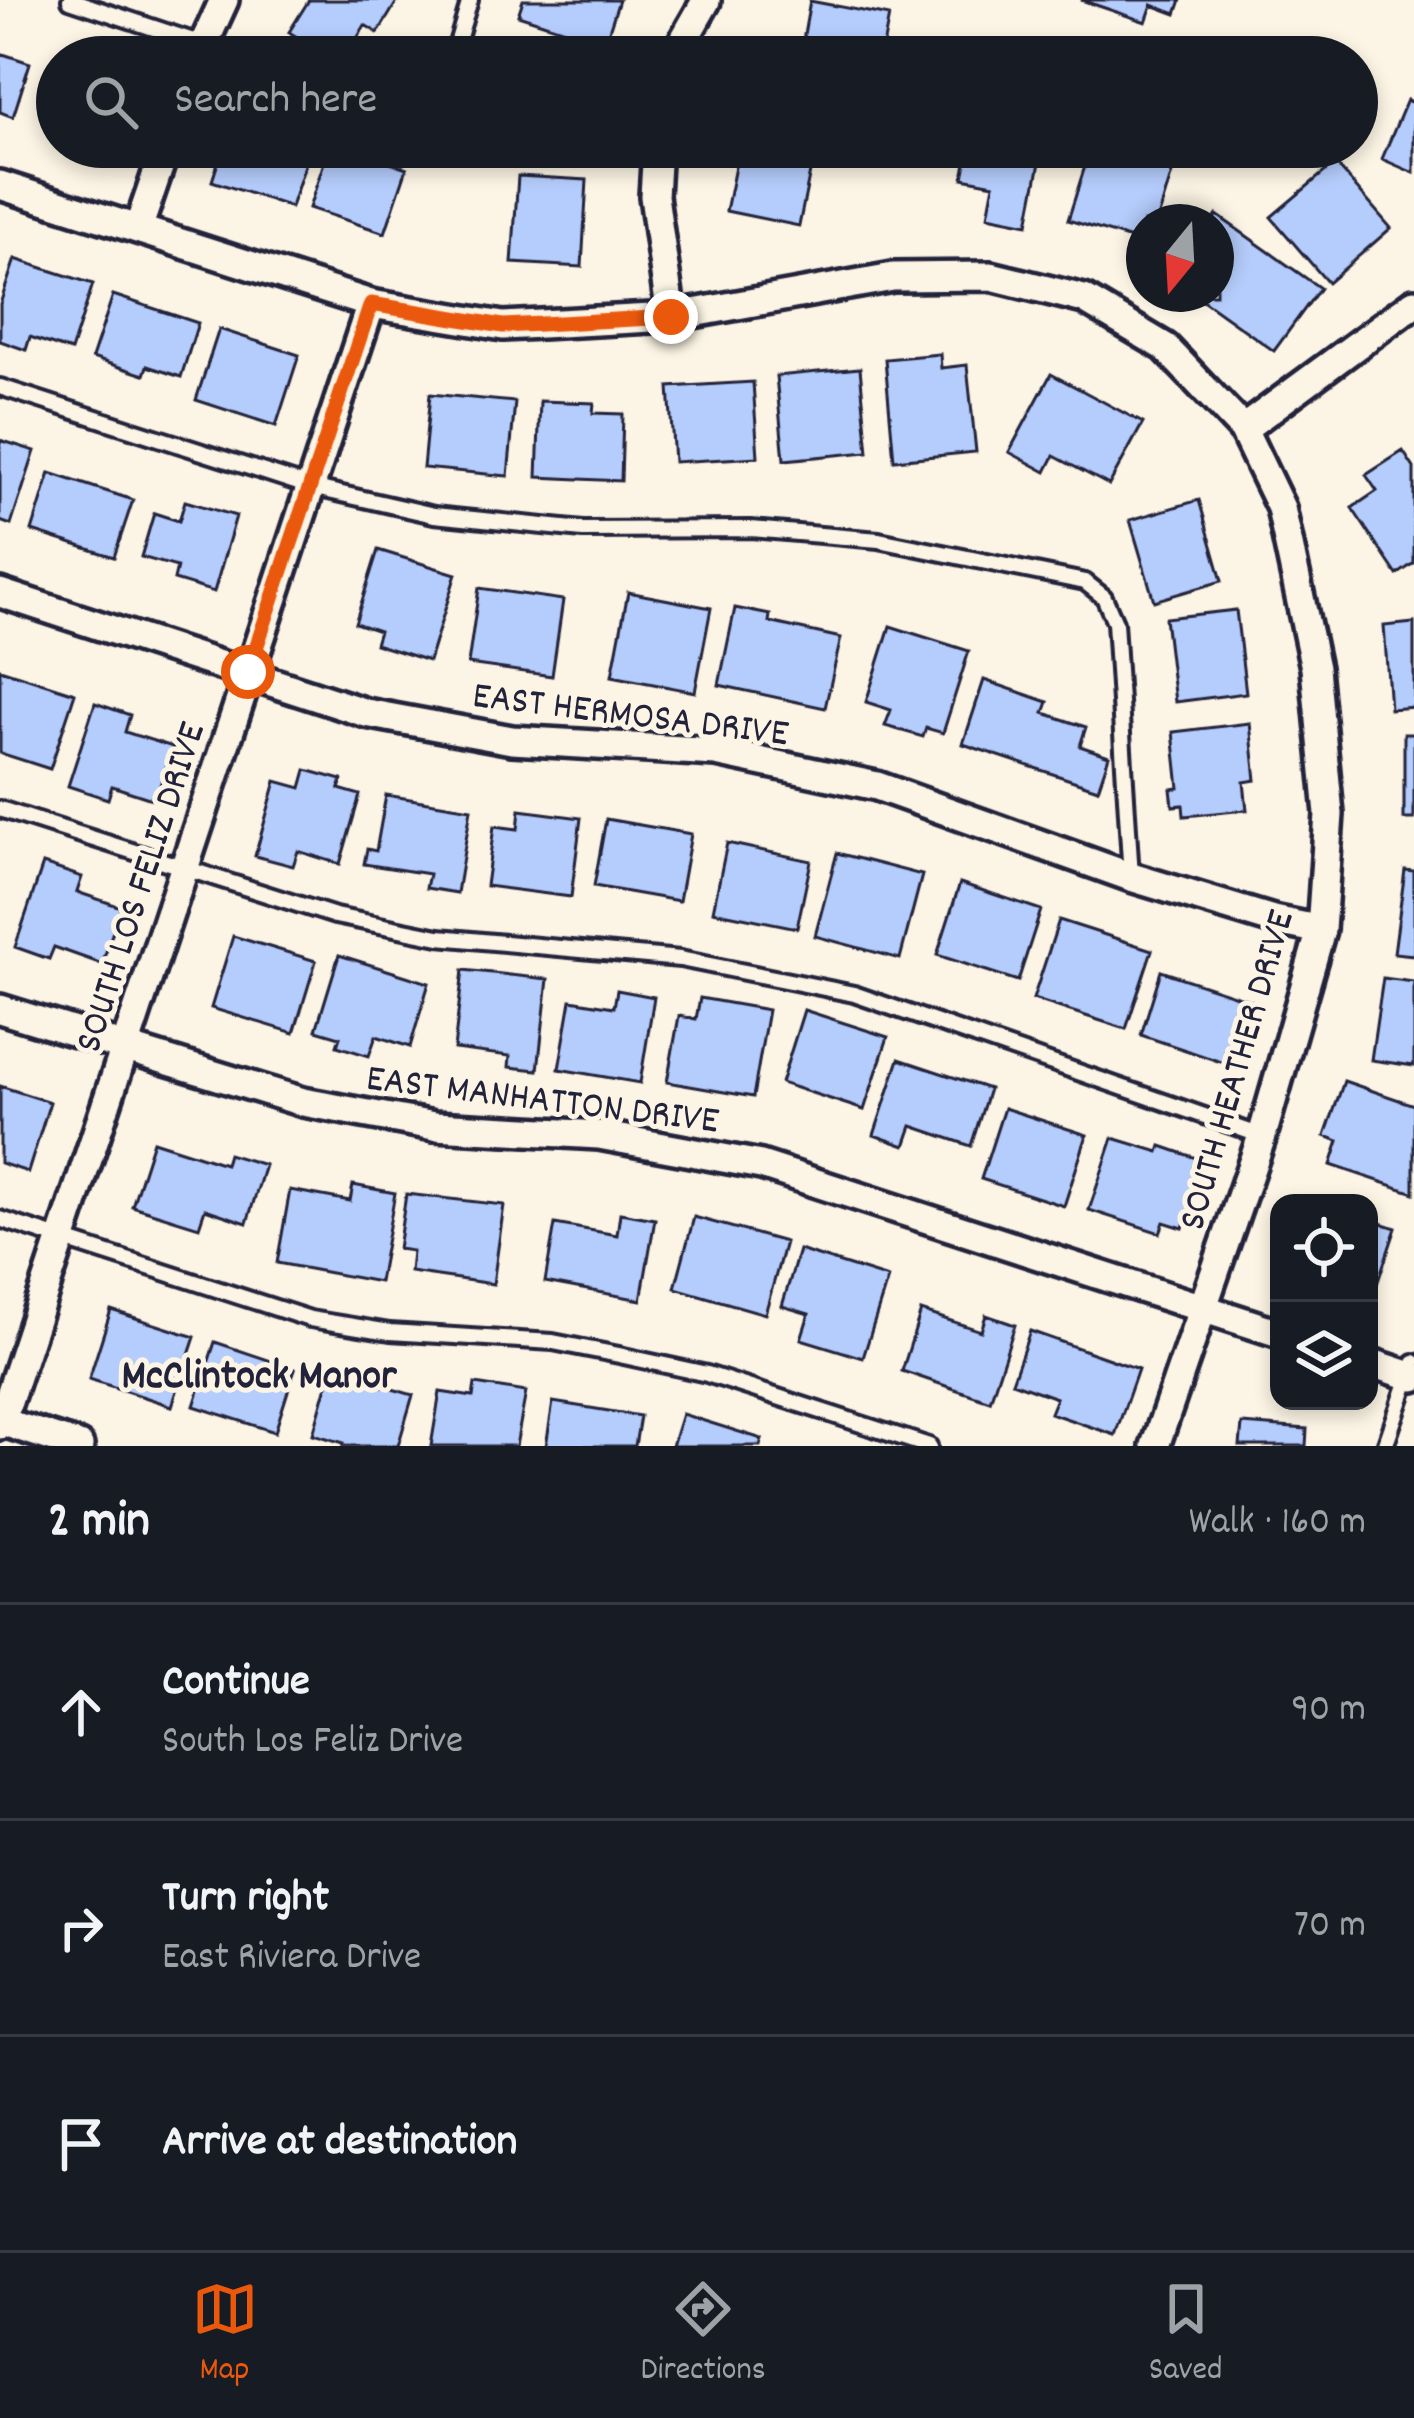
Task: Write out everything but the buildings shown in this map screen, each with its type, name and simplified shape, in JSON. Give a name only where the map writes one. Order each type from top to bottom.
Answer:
[{"type":"street","points":[[207,36],[224,0]]},
{"type":"street","points":[[686,36],[706,1]]},
{"type":"street","points":[[138,229],[159,168]]},
{"type":"street","points":[[656,168],[654,196],[671,317]]},
{"type":"street","name":"SOUTH HEATHER DRIVE","points":[[0,185],[371,304],[503,326],[671,317],[892,278],[991,276],[1084,298],[1166,347],[1244,429],[1281,508],[1315,668],[1329,814],[1321,930],[1262,1136],[1155,1446]]},
{"type":"street","points":[[1244,429],[1414,303]]},
{"type":"street","name":"SOUTH LOS FELIZ DRIVE","points":[[0,1423],[371,304]]},
{"type":"street","name":"EAST HERMOSA DRIVE","points":[[0,593],[366,712],[512,740],[716,752],[877,786],[1131,877],[1321,930]]},
{"type":"street","name":"EAST MANHATTON DRIVE","points":[[0,1009],[303,1102],[434,1126],[599,1135],[761,1165],[1270,1331]]},
{"type":"street","points":[[1378,1365],[1412,1372]]},
{"type":"street","points":[[0,1423],[80,1446]]},
{"type":"lane","points":[[70,0],[164,36]]},
{"type":"lane","points":[[459,36],[470,0]]},
{"type":"lane","points":[[0,387],[310,487],[434,515],[583,530],[751,529],[879,540],[1084,582],[1104,597],[1114,622],[1131,877]]},
{"type":"lane","points":[[0,809],[334,916],[439,937],[680,959],[854,994],[1262,1136]]},
{"type":"lane","points":[[0,1219],[310,1319],[390,1332],[554,1342],[620,1355],[707,1374],[929,1446]]},
{"type":"lane","points":[[1385,1446],[1412,1372]]},
{"type":"district","name":"McClintock Manor","points":[[259,1372]]},
{"type":"route","points":[[248,672],[371,304],[503,326],[671,317]]}]
